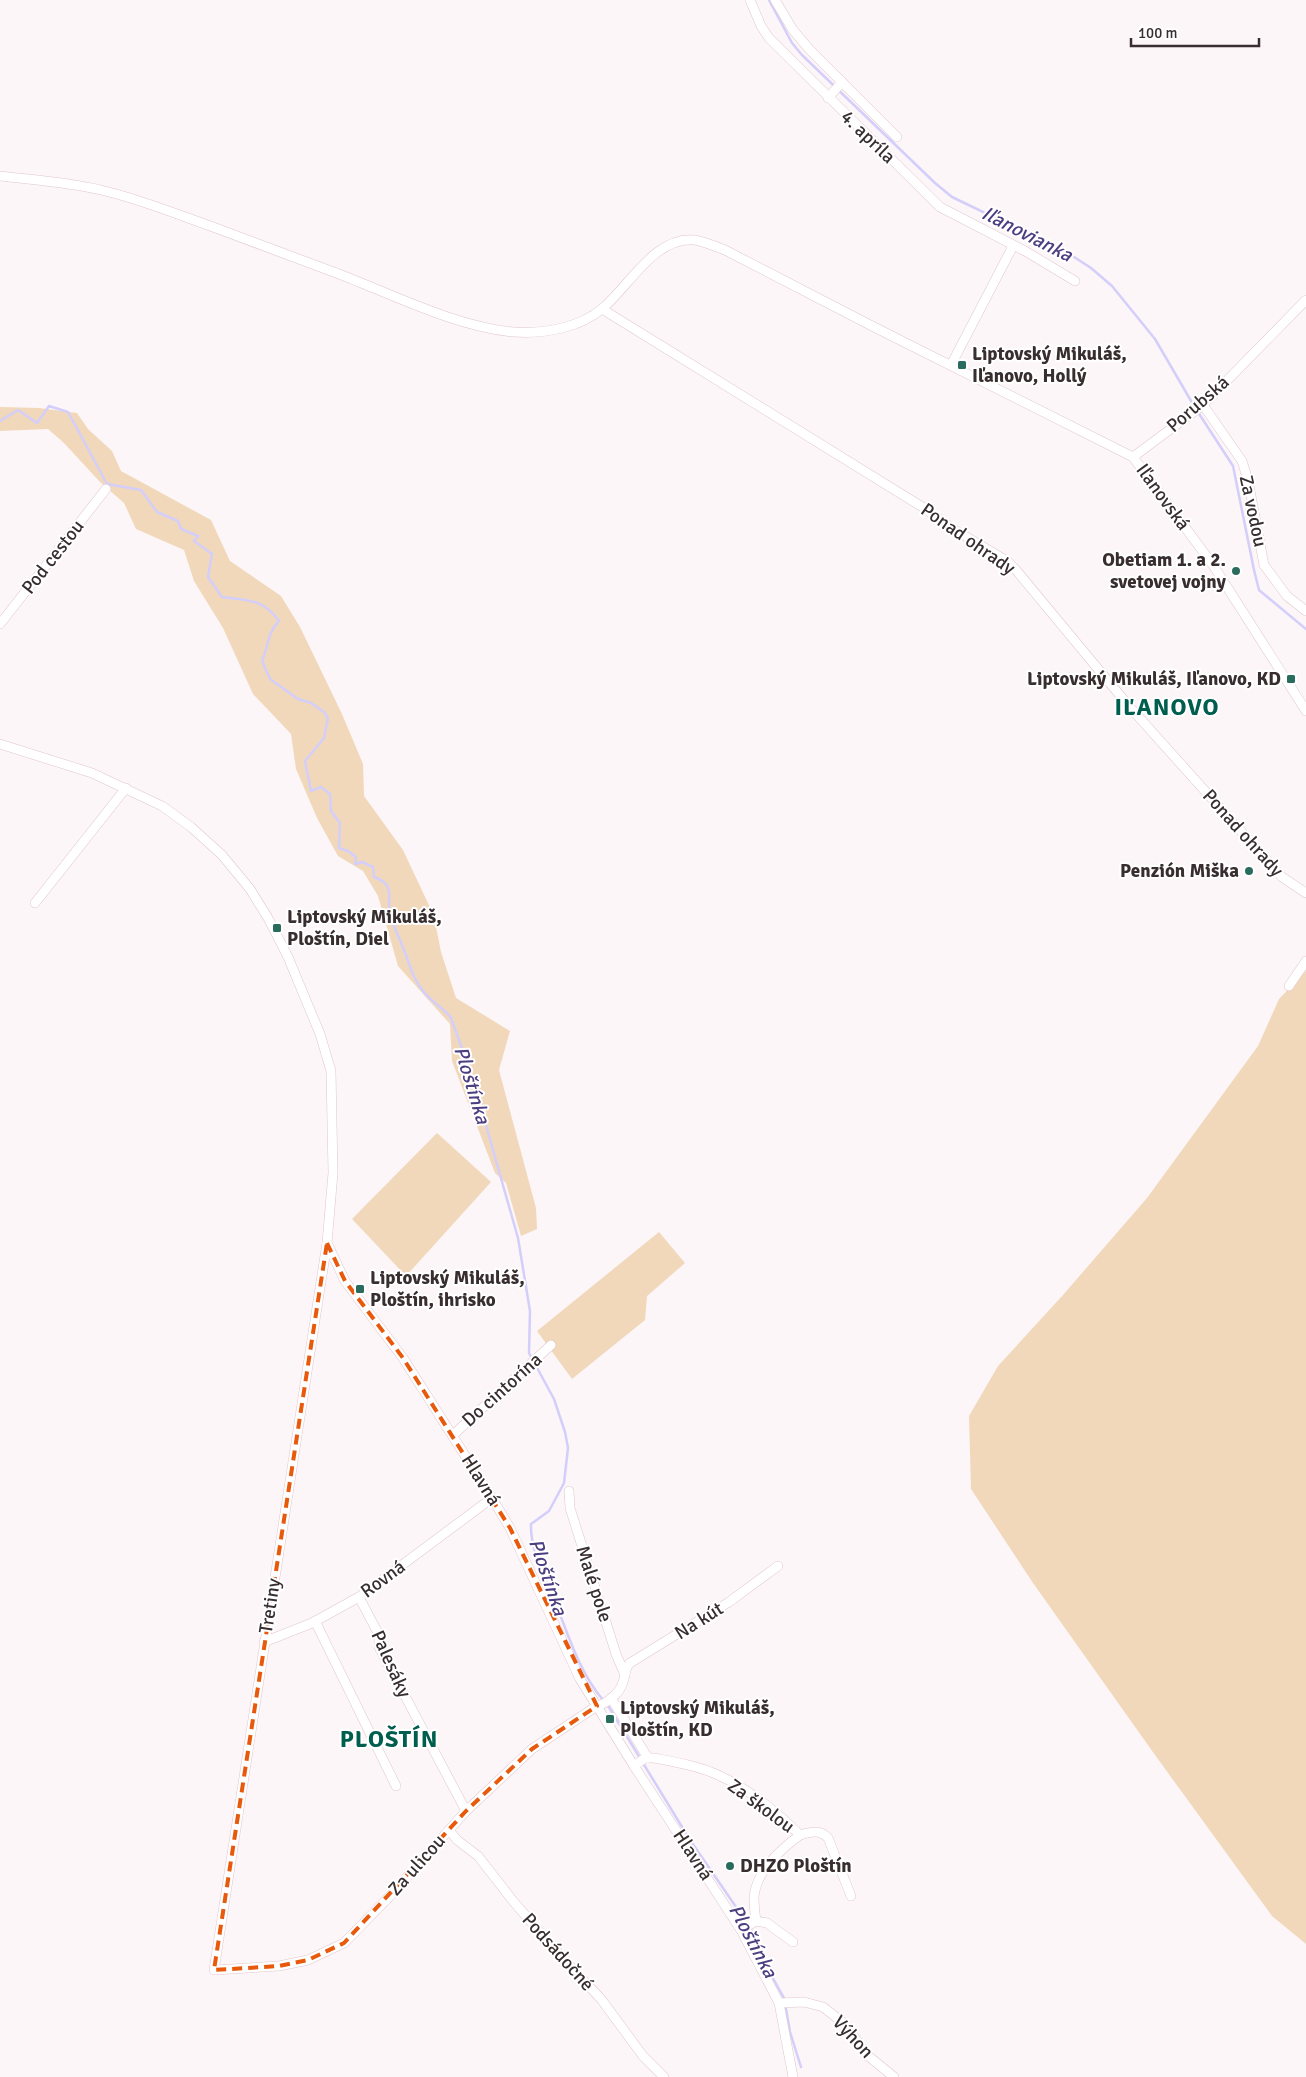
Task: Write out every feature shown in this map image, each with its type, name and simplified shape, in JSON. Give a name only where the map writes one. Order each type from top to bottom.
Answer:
[{"type":"street","name":"4. apríla","points":[[750,0],[761,26],[769,38],[831,95],[940,207],[1075,281]]},
{"type":"street","name":"4. apríla","points":[[775,0],[793,30],[810,50],[841,84],[897,137]]},
{"type":"street","points":[[831,95],[841,84]]},
{"type":"street","name":"Iľanovská","points":[[0,176],[86,187],[122,195],[326,268],[450,317],[489,328],[517,332],[547,331],[575,323],[602,309],[656,252],[669,244],[682,240],[694,240],[725,250],[1133,457],[1213,565],[1306,711]]},
{"type":"street","points":[[951,365],[1013,246]]},
{"type":"street","name":"Porubská","points":[[1133,457],[1199,408],[1306,300]]},
{"type":"street","name":"Ponad ohrady","points":[[602,309],[924,508],[955,530],[1007,562],[1016,570],[1128,705],[1282,877],[1306,893]]},
{"type":"street","name":"Za vodou","points":[[1199,408],[1242,461],[1248,480],[1264,565],[1287,596],[1306,611]]},
{"type":"street","name":"Pod cestou","points":[[0,624],[106,489]]},
{"type":"street","name":"Tretiny","points":[[0,744],[92,773],[126,788],[162,806],[191,827],[222,855],[250,889],[268,918],[288,957],[320,1034],[331,1071],[333,1173],[327,1243],[214,1970]]},
{"type":"street","points":[[36,904],[126,788]]},
{"type":"street","points":[[1289,986],[1306,961]]},
{"type":"street","name":"Hlavná","points":[[327,1243],[345,1280],[403,1358],[510,1528],[580,1679],[605,1702],[605,1718],[641,1761],[748,1925],[777,1999],[793,2077]]},
{"type":"street","name":"Do cintorína","points":[[453,1435],[551,1346]]},
{"type":"street","name":"Malé pole","points":[[569,1492],[570,1508],[616,1654],[625,1676]]},
{"type":"street","name":"Rovná","points":[[264,1642],[316,1621],[359,1597],[492,1498]]},
{"type":"street","name":"Na kút","points":[[605,1702],[622,1687],[627,1666],[634,1660],[729,1602],[778,1566]]},
{"type":"street","name":"Palesáky","points":[[359,1597],[379,1635],[379,1647],[466,1811]]},
{"type":"street","points":[[316,1621],[396,1786]]},
{"type":"street","points":[[605,1702],[641,1761]]},
{"type":"street","name":"Za ulicou","points":[[214,1970],[279,1966],[308,1960],[344,1943],[466,1811],[532,1750],[605,1702]]},
{"type":"street","name":"Za školou","points":[[641,1761],[677,1762],[717,1774],[756,1797],[779,1814],[800,1834],[824,1833],[828,1838],[851,1896]]},
{"type":"street","name":"Podsádočné","points":[[449,1830],[457,1840],[478,1856],[513,1901],[601,1999],[644,2056],[664,2077]]},
{"type":"street","points":[[793,1942],[767,1923],[748,1925],[758,1881],[776,1856],[800,1834]]},
{"type":"street","name":"Výhon","points":[[777,1999],[804,2002],[823,2007],[846,2025],[867,2055],[894,2077]]},
{"type":"highlighted area","points":[[327,1243],[345,1281],[403,1358],[510,1528],[597,1706],[532,1749],[466,1811],[344,1943],[308,1960],[279,1966],[214,1970]]},
{"type":"shaded area","points":[[0,407],[39,408],[77,413],[88,429],[112,451],[121,471],[211,520],[230,561],[281,596],[300,627],[342,714],[363,764],[364,796],[403,850],[434,916],[441,952],[456,998],[510,1031],[499,1070],[536,1208],[537,1229],[521,1236],[506,1183],[495,1173],[452,1061],[450,1024],[398,966],[378,896],[363,871],[338,856],[317,818],[296,769],[291,734],[253,694],[223,628],[194,581],[184,550],[136,529],[124,503],[100,482],[64,443],[48,429],[0,431]]},
{"type":"shaded area","points":[[1306,971],[1306,1944],[1272,1916],[1033,1583],[971,1489],[969,1416],[998,1366],[1063,1295],[1147,1198],[1258,1046],[1279,999]]},
{"type":"shaded area","points":[[437,1133],[491,1182],[406,1276],[352,1219]]},
{"type":"shaded area","points":[[659,1232],[685,1263],[647,1296],[645,1320],[572,1379],[537,1331]]},
{"type":"waterway","name":"Iľanovianka","points":[[769,0],[792,43],[802,55],[935,183],[952,197],[1068,253],[1091,268],[1112,286],[1155,339],[1194,406],[1233,466],[1259,590],[1306,629]]},
{"type":"waterway","name":"Ploštínka","points":[[0,421],[18,410],[37,423],[49,406],[68,412],[107,484],[141,490],[157,512],[178,521],[181,529],[198,536],[194,541],[212,554],[208,577],[222,597],[254,602],[267,608],[279,621],[270,635],[262,661],[270,679],[298,699],[311,703],[324,712],[328,718],[324,738],[305,761],[311,791],[321,787],[330,794],[331,811],[340,823],[339,848],[348,851],[356,857],[355,864],[362,862],[373,867],[374,877],[386,884],[389,892],[391,919],[414,977],[426,995],[451,1018],[472,1076],[518,1238],[530,1311],[529,1353],[554,1399],[565,1432],[568,1448],[564,1483],[549,1511],[531,1524],[531,1534],[539,1565],[581,1666],[603,1700]]},
{"type":"waterway","name":"Ploštínka","points":[[607,1704],[690,1840],[747,1923]]},
{"type":"waterway","name":"Ploštínka","points":[[750,1927],[761,1957],[784,1998]]},
{"type":"waterway","name":"Ploštínka","points":[[786,2009],[790,2032],[801,2067]]},
{"type":"place","name":"Liptovský Mikuláš, Iľanovo, Hollý","points":[[962,365]]},
{"type":"place","name":"Obetiam 1. a 2. svetovej vojny","points":[[1236,571]]},
{"type":"place","name":"Liptovský Mikuláš, Iľanovo, KD","points":[[1291,679]]},
{"type":"place","name":"Penzión Miška","points":[[1249,871]]},
{"type":"place","name":"Liptovský Mikuláš, Ploštín, Diel","points":[[277,928]]},
{"type":"place","name":"Liptovský Mikuláš, Ploštín, ihrisko","points":[[360,1289]]},
{"type":"place","name":"Liptovský Mikuláš, Ploštín, KD","points":[[610,1719]]},
{"type":"place","name":"DHZO Ploštín","points":[[730,1866]]},
{"type":"district","name":"IĽANOVO","points":[[1167,707]]},
{"type":"district","name":"PLOŠTÍN","points":[[389,1739]]}]
